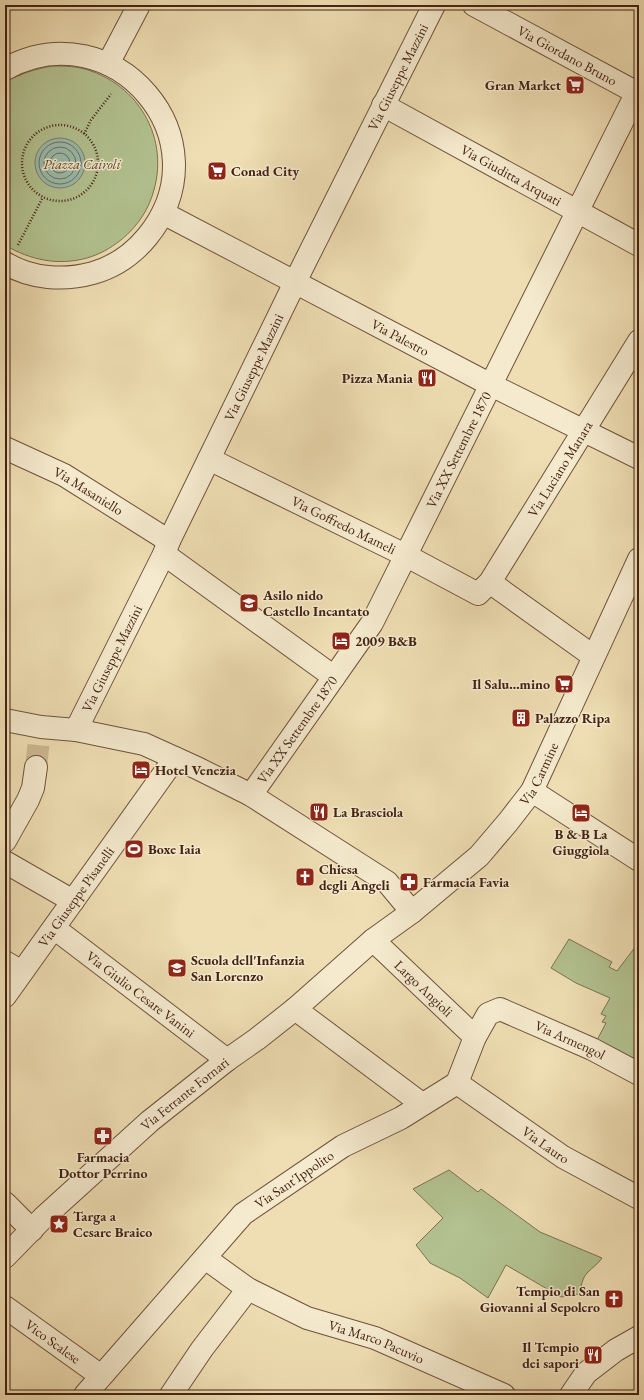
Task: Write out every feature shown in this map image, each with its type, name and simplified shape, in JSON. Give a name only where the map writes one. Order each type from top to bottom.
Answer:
[{"type":"street","points":[[108,64],[139,5]]},
{"type":"street","name":"Via Giuseppe Mazzini","points":[[76,730],[383,105],[434,5]]},
{"type":"street","name":"Via Giordano Bruno","points":[[474,5],[638,92]]},
{"type":"street","points":[[5,69],[22,61],[39,56],[57,54],[74,54],[92,58],[108,64],[123,72],[140,86],[158,108],[166,124],[172,145],[173,156],[171,190],[163,214],[140,246],[122,260],[101,271],[79,277],[55,278],[32,275],[9,263]]},
{"type":"street","name":"Via XX Settembre 1870","points":[[251,795],[372,623],[638,92]]},
{"type":"street","name":"Via Giuditta Arquati","points":[[383,105],[639,245]]},
{"type":"street","name":"Via Palestro","points":[[163,214],[491,385],[639,458]]},
{"type":"street","name":"Via Luciano Manara","points":[[488,591],[490,582],[639,341]]},
{"type":"street","name":"Via Masaniello","points":[[5,448],[64,475],[166,547],[334,677]]},
{"type":"street","name":"Via Goffredo Mameli","points":[[209,459],[405,555],[488,591],[593,656]]},
{"type":"street","name":"Via Carmine","points":[[373,940],[412,912],[479,856],[532,791],[639,559]]},
{"type":"street","points":[[5,720],[40,734],[76,730],[144,744],[175,758],[251,795],[387,882],[412,912]]},
{"type":"street","name":"Via Giuseppe Pisanelli","points":[[5,996],[13,967],[54,928],[175,758]]},
{"type":"street","points":[[5,841],[28,800],[33,788],[36,767]]},
{"type":"street","points":[[532,791],[639,860]]},
{"type":"street","points":[[5,862],[73,901]]},
{"type":"street","name":"Via Giulio Cesare Vanini","points":[[54,928],[227,1060]]},
{"type":"street","name":"Via Ferrante Fornari","points":[[5,1257],[48,1213],[150,1121],[227,1060],[295,1009],[373,940]]},
{"type":"street","name":"Largo Angioli","points":[[373,940],[475,1037]]},
{"type":"street","points":[[295,1009],[422,1104],[457,1083],[475,1037]]},
{"type":"street","name":"Via Armengol","points":[[475,1037],[488,1014],[500,1009],[592,1049],[639,1074]]},
{"type":"street","name":"Via Lauro","points":[[457,1083],[563,1157],[639,1198]]},
{"type":"street","name":"Via Sant'Ippolito","points":[[85,1395],[243,1214],[343,1146],[398,1120],[422,1104]]},
{"type":"street","points":[[5,1203],[32,1230]]},
{"type":"street","name":"Via Marco Pacuvio","points":[[205,1258],[248,1289],[307,1318],[376,1338],[504,1395]]},
{"type":"street","points":[[176,1393],[202,1349],[248,1289]]},
{"type":"street","name":"Vico Scalese","points":[[5,1307],[102,1376]]},
{"type":"street","points":[[571,1395],[586,1373],[616,1350],[639,1337]]},
{"type":"path","points":[[84,134],[91,120],[116,89]]},
{"type":"path","points":[[52,126],[66,126],[76,129],[84,134],[90,142],[96,155],[97,169],[92,183],[81,194],[72,199],[57,201],[43,197],[35,192],[28,185],[23,171],[23,156],[28,143],[38,132],[52,126]]},
{"type":"path","points":[[9,263],[43,197]]},
{"type":"green space","name":"Piazza Cairoli","points":[[52,66],[67,66],[86,69],[111,81],[129,94],[142,110],[151,129],[157,149],[158,170],[154,191],[140,220],[120,241],[104,251],[87,258],[76,260],[55,261],[34,258],[5,245],[5,82],[28,72]]},
{"type":"green space","points":[[569,939],[612,962],[609,967],[617,971],[639,942],[639,1064],[595,1044],[606,1023],[602,1022],[606,1016],[601,1014],[610,998],[576,983],[551,968]]},
{"type":"green space","points":[[449,1170],[478,1192],[481,1189],[540,1232],[602,1258],[584,1277],[580,1294],[561,1297],[506,1265],[488,1298],[460,1278],[430,1263],[416,1245],[443,1218],[413,1189]]},
{"type":"water","points":[[65,138],[70,139],[78,145],[84,153],[84,173],[78,181],[70,187],[55,188],[50,187],[42,181],[36,173],[35,158],[36,153],[42,145],[50,139]]},
{"type":"tunnel","points":[[36,767],[39,740]]},
{"type":"place","name":"Gran Market","points":[[575,85]]},
{"type":"place","name":"Conad City","points":[[217,171]]},
{"type":"place","name":"Pizza Mania","points":[[427,378]]},
{"type":"place","name":"Asilo nido Castello Incantato","points":[[249,603]]},
{"type":"place","name":"2009 B&B","points":[[341,641]]},
{"type":"place","name":"Il Salu...mino","points":[[564,684]]},
{"type":"place","name":"Palazzo Ripa","points":[[521,718]]},
{"type":"place","name":"Hotel Venezia","points":[[141,770]]},
{"type":"place","name":"La Brasciola","points":[[319,812]]},
{"type":"place","name":"B & B La Giuggiola","points":[[581,813]]},
{"type":"place","name":"Boxe Iaia","points":[[134,849]]},
{"type":"place","name":"Chiesa degli Angeli","points":[[305,877]]},
{"type":"place","name":"Farmacia Favia","points":[[409,882]]},
{"type":"place","name":"Scuola dell'Infanzia San Lorenzo","points":[[177,968]]},
{"type":"place","name":"Farmacia Dottor Perrino","points":[[103,1136]]},
{"type":"place","name":"Targa a Cesare Braico","points":[[59,1224]]},
{"type":"place","name":"Tempio di San Giovanni al Sepolcro","points":[[614,1299]]},
{"type":"place","name":"Il Tempio dei sapori","points":[[593,1355]]}]
